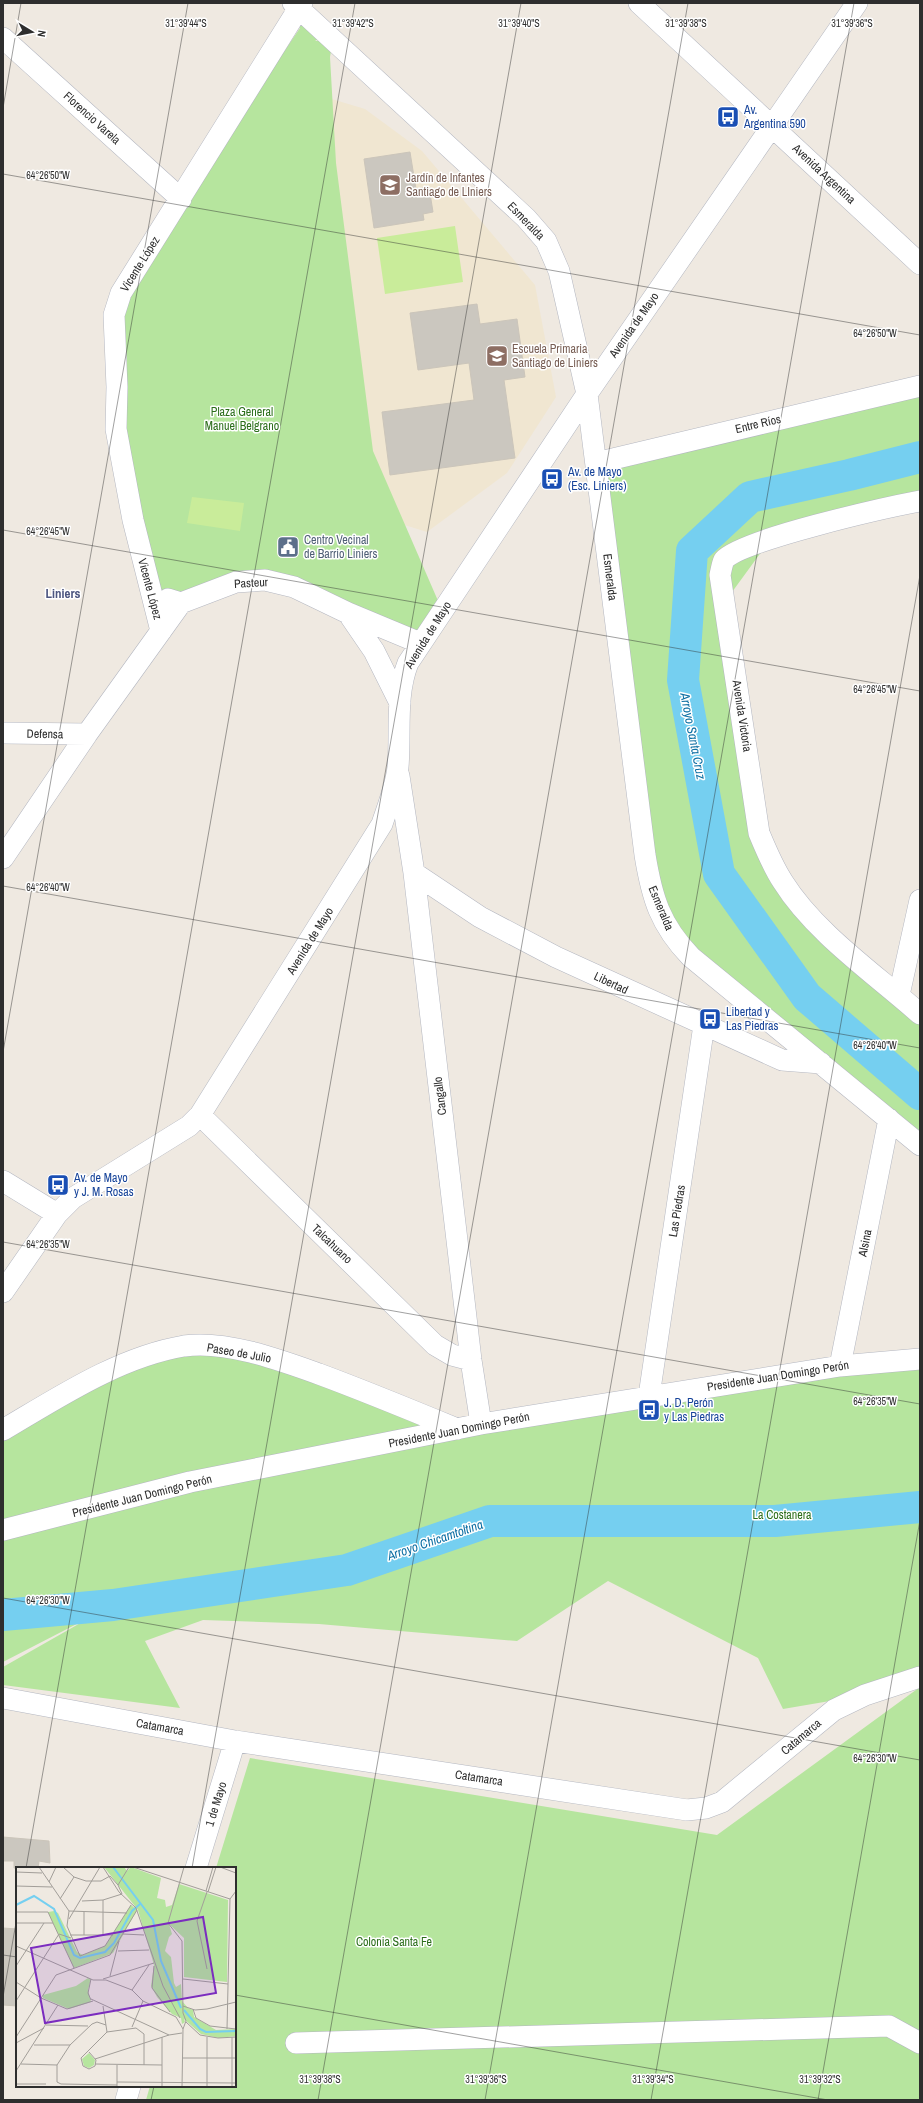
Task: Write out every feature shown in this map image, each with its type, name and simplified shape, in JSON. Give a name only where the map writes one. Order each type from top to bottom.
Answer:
[{"type":"street","name":"Avenida Argentina","points":[[639,3],[920,264]]},
{"type":"street","name":"Avenida de Mayo","points":[[3,1292],[57,1214],[73,1198],[189,1126],[200,1115],[382,824],[398,768],[400,703],[404,672],[420,643],[587,394],[857,3]]},
{"type":"street","name":"Vicente López","points":[[161,631],[132,520],[116,430],[117,388],[114,314],[120,293],[181,199],[298,4]]},
{"type":"street","name":"Esmeralda","points":[[298,4],[526,218],[546,241],[559,271],[587,394],[651,889],[665,925],[686,952],[920,1145]]},
{"type":"street","name":"Florencio Varela","points":[[3,38],[181,199]]},
{"type":"street","name":"Entre Ríos","points":[[596,463],[920,386]]},
{"type":"street","name":"Avenida Victoria","points":[[920,501],[773,536],[734,552],[724,561],[720,575],[759,833],[770,861],[784,884],[820,928],[920,1014]]},
{"type":"street","name":"Pasteur","points":[[181,603],[236,582],[265,580],[294,586],[348,613],[420,643]]},
{"type":"street","points":[[151,595],[181,603]]},
{"type":"street","name":"Vicente López","points":[[3,858],[87,734],[181,603]]},
{"type":"street","name":"Pasteur","points":[[348,613],[374,651],[400,703]]},
{"type":"street","name":"Defensa","points":[[3,733],[87,734]]},
{"type":"street","name":"Cangallo","points":[[398,768],[414,873],[471,1360],[481,1424]]},
{"type":"street","name":"Libertad","points":[[414,873],[480,917],[549,953],[782,1060],[821,1063]]},
{"type":"street","points":[[899,995],[920,900]]},
{"type":"street","name":"Las Piedras","points":[[649,1396],[704,1025]]},
{"type":"street","name":"Talcahuano","points":[[200,1115],[434,1345],[452,1355],[471,1360]]},
{"type":"street","name":"Alsina","points":[[840,1366],[889,1120]]},
{"type":"street","points":[[3,1182],[57,1214]]},
{"type":"street","name":"Paseo de Julio","points":[[3,1430],[76,1388],[116,1368],[154,1354],[184,1346],[215,1346],[281,1360],[355,1387],[457,1429]]},
{"type":"street","name":"Presidente Juan Domingo Perón","points":[[3,1530],[190,1482],[481,1424],[840,1366],[920,1359]]},
{"type":"street","name":"Catamarca","points":[[3,1698],[235,1741],[687,1810],[706,1808],[722,1802],[834,1710],[865,1695],[920,1677]]},
{"type":"street","name":"1 de Mayo","points":[[196,1867],[235,1741]]},
{"type":"street","points":[[296,2043],[889,2026],[920,2042]]},
{"type":"street","points":[[126,2100],[130,2087]]},
{"type":"shaded area","points":[[315,94],[365,109],[422,151],[535,285],[556,397],[507,473],[427,532],[382,518]]},
{"type":"green space","name":"Plaza General Manuel Belgrano","points":[[296,9],[326,34],[315,41],[333,40],[330,57],[336,163],[373,451],[442,610],[420,643],[294,587],[151,595],[116,429],[121,293],[300,28]]},
{"type":"green space","points":[[455,226],[463,282],[385,294],[377,238]]},
{"type":"green space","points":[[920,386],[920,499],[773,536],[724,603],[759,833],[784,884],[920,1015],[920,1147],[665,925],[596,463]]},
{"type":"green space","points":[[192,497],[244,503],[240,531],[187,523]]},
{"type":"green space","name":"La Costanera","points":[[215,1346],[457,1429],[920,1359],[920,1681],[865,1695],[783,1709],[758,1658],[608,1581],[517,1641],[319,1624],[203,1620],[145,1641],[180,1708],[3,1685],[3,1667],[98,1613],[3,1662],[3,1430],[142,1358]]},
{"type":"green space","name":"Colonia Santa Fe","points":[[920,1687],[920,2100],[146,2100],[150,2087],[236,2087],[236,1867],[216,1867],[250,1758],[717,1835]]},
{"type":"building","points":[[410,152],[416,189],[429,187],[433,212],[423,214],[424,220],[374,228],[364,159]]},
{"type":"building","points":[[477,304],[480,324],[517,319],[525,377],[504,380],[515,458],[390,475],[382,412],[474,400],[469,363],[418,370],[410,313]]},
{"type":"building","points":[[3,1837],[49,1841],[50,1863],[39,1861],[38,1867],[14,1868],[14,1861],[3,1861]]},
{"type":"building","points":[[3,1928],[16,1929],[16,2006],[3,2005]]},
{"type":"waterway","name":"Arroyo Santa Cruz","points":[[920,457],[849,475],[750,497],[692,551],[683,680],[719,874],[807,997],[920,1094]]},
{"type":"waterway","name":"Arroyo Chicamtoltina","points":[[3,1615],[113,1605],[347,1570],[490,1521],[775,1521],[920,1507]]},
{"type":"place","name":"Av. Argentina 590","points":[[728,117]]},
{"type":"place","name":"Jardín de Infantes Santiago de LIniers","points":[[390,185]]},
{"type":"place","name":"Escuela Primaria Santiago de Liniers","points":[[497,356]]},
{"type":"place","name":"Av. de Mayo (Esc. Liniers)","points":[[552,479]]},
{"type":"place","name":"Centro Vecinal de Barrio Liniers","points":[[288,547]]},
{"type":"place","name":"Libertad y Las Piedras","points":[[710,1019]]},
{"type":"place","name":"Av. de Mayo y J. M. Rosas","points":[[58,1185]]},
{"type":"place","name":"J. D. Perón y Las Piedras","points":[[649,1410]]},
{"type":"district","name":"Liniers","points":[[63,593]]}]
